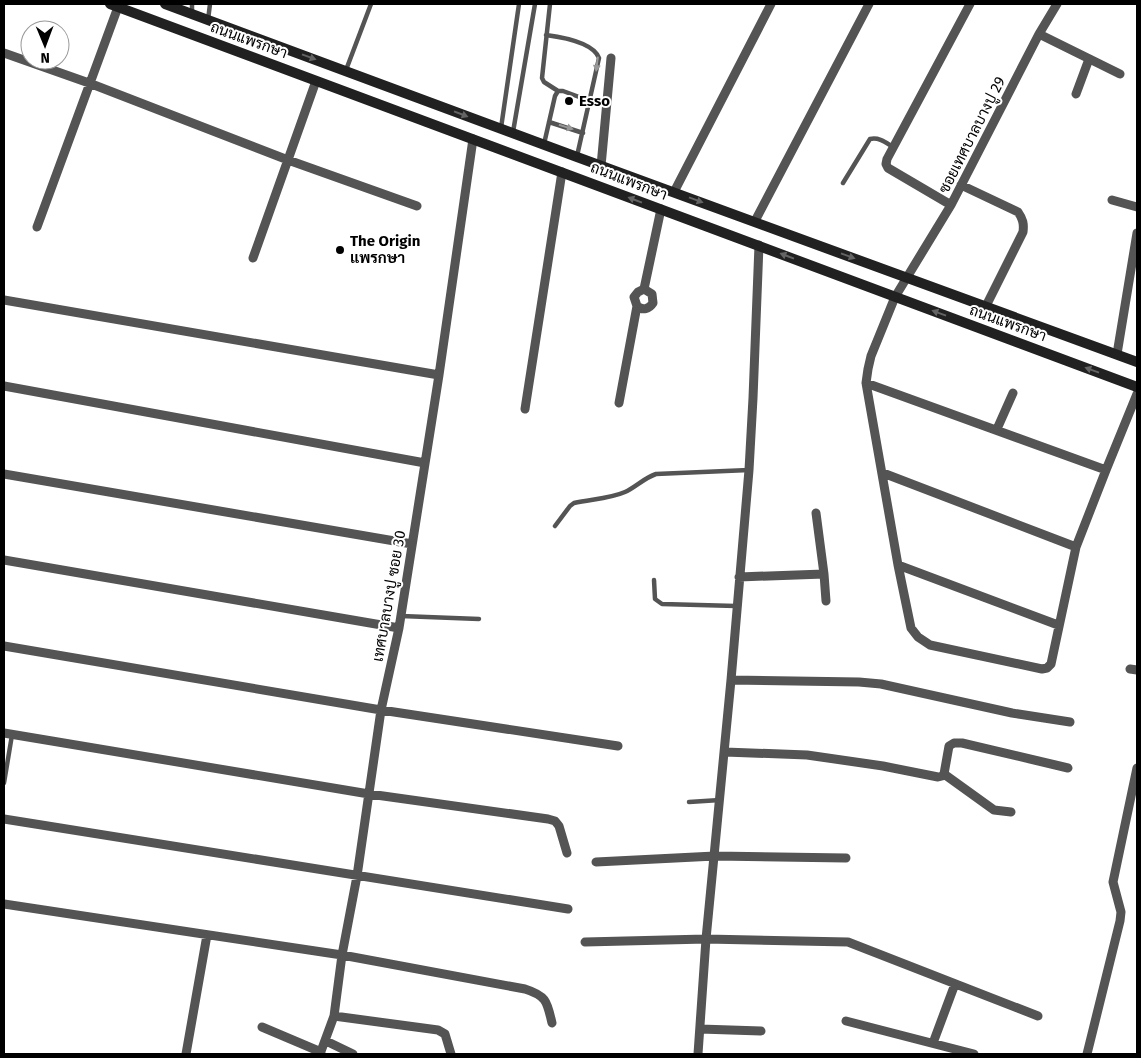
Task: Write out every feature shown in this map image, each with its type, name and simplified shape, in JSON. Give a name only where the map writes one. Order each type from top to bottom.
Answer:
[{"type":"main road","name":"ถนนแพรกษา","points":[[164,4],[192,9],[208,20],[1137,362]]},
{"type":"main road","name":"ถนนแพรกษา","points":[[114,5],[1137,387]]},
{"type":"street","points":[[674,192],[771,4]]},
{"type":"street","points":[[755,221],[869,4]]},
{"type":"street","points":[[951,205],[888,168],[887,159],[970,4]]},
{"type":"street","name":"ซอยเทศบาลบางปู 29","points":[[866,383],[871,356],[895,296],[951,205],[1057,4]]},
{"type":"street","points":[[37,227],[89,83],[114,5]]},
{"type":"street","points":[[1040,34],[1120,74]]},
{"type":"street","points":[[4,53],[89,83],[288,160],[417,206]]},
{"type":"street","points":[[601,166],[611,58]]},
{"type":"street","points":[[1076,94],[1089,59]]},
{"type":"street","points":[[253,258],[316,81]]},
{"type":"street","name":"เทศบาลบางปู ซอย 30","points":[[321,1053],[334,1016],[381,710],[401,616],[439,375],[472,139]]},
{"type":"street","points":[[525,409],[562,172]]},
{"type":"street","points":[[961,185],[1018,212],[1022,217],[1024,225],[1023,232],[986,306]]},
{"type":"street","points":[[1112,200],[1137,207]]},
{"type":"street","points":[[619,403],[637,306],[634,300],[636,294],[644,289],[660,210]]},
{"type":"street","points":[[1117,354],[1137,233]]},
{"type":"street","points":[[698,1054],[706,939],[725,752],[748,470],[759,245]]},
{"type":"street","points":[[637,306],[646,309],[653,303],[652,294],[644,289]]},
{"type":"street","points":[[4,300],[439,375]]},
{"type":"street","points":[[866,383],[1106,470]]},
{"type":"street","points":[[866,383],[911,628],[918,637],[930,645],[1042,669],[1047,668],[1051,664],[1076,547],[1137,394]]},
{"type":"street","points":[[4,386],[425,463]]},
{"type":"street","points":[[996,429],[1013,394]]},
{"type":"street","points":[[883,473],[1076,547]]},
{"type":"street","points":[[4,474],[412,544]]},
{"type":"street","points":[[816,513],[826,601]]},
{"type":"street","points":[[4,560],[399,628]]},
{"type":"street","points":[[898,565],[1058,625]]},
{"type":"street","points":[[739,577],[824,574]]},
{"type":"street","points":[[4,646],[381,710],[618,746]]},
{"type":"street","points":[[731,680],[881,684],[1012,713],[1070,722]]},
{"type":"street","points":[[8,734],[369,794],[548,819],[559,826],[567,853]]},
{"type":"street","points":[[944,774],[949,746],[954,743],[962,743],[1068,768]]},
{"type":"street","points":[[725,752],[807,755],[884,766],[938,777],[944,774]]},
{"type":"street","points":[[1087,1054],[1120,921],[1121,912],[1113,882],[1137,768]]},
{"type":"street","points":[[944,774],[994,810],[1011,812]]},
{"type":"street","points":[[4,819],[568,909]]},
{"type":"street","points":[[596,862],[715,856],[846,858]]},
{"type":"street","points":[[4,904],[342,955],[525,989],[543,997],[548,1006],[552,1023]]},
{"type":"street","points":[[186,1054],[207,935]]},
{"type":"street","points":[[585,942],[706,939],[848,942],[1038,1016]]},
{"type":"street","points":[[933,1043],[955,984]]},
{"type":"street","points":[[334,1016],[438,1030],[445,1034],[451,1054]]},
{"type":"street","points":[[846,1021],[974,1054]]},
{"type":"street","points":[[262,1028],[321,1053]]},
{"type":"street","points":[[700,1029],[761,1031]]},
{"type":"street","points":[[326,1041],[353,1054]]},
{"type":"lane","points":[[208,20],[210,4]]},
{"type":"lane","points":[[346,71],[371,4]]},
{"type":"lane","points":[[500,129],[519,4]]},
{"type":"lane","points":[[513,133],[535,4]]},
{"type":"lane","points":[[550,4],[542,78],[544,82],[558,91],[590,101]]},
{"type":"lane","points":[[546,35],[574,40],[594,49],[598,54],[599,58],[577,157]]},
{"type":"lane","points":[[544,144],[555,96],[558,91]]},
{"type":"lane","points":[[550,122],[583,133]]},
{"type":"lane","points":[[843,183],[870,139],[880,139],[893,147]]},
{"type":"lane","points":[[555,526],[574,503],[621,494],[648,476],[656,474],[748,470]]},
{"type":"lane","points":[[654,580],[655,599],[662,604],[736,606]]},
{"type":"lane","points":[[401,616],[479,620]]},
{"type":"lane","points":[[4,783],[8,734]]},
{"type":"lane","points":[[689,802],[720,800]]},
{"type":"place","name":"Esso","points":[[569,101]]},
{"type":"place","name":"The Origin แพรกษา","points":[[340,250]]}]
